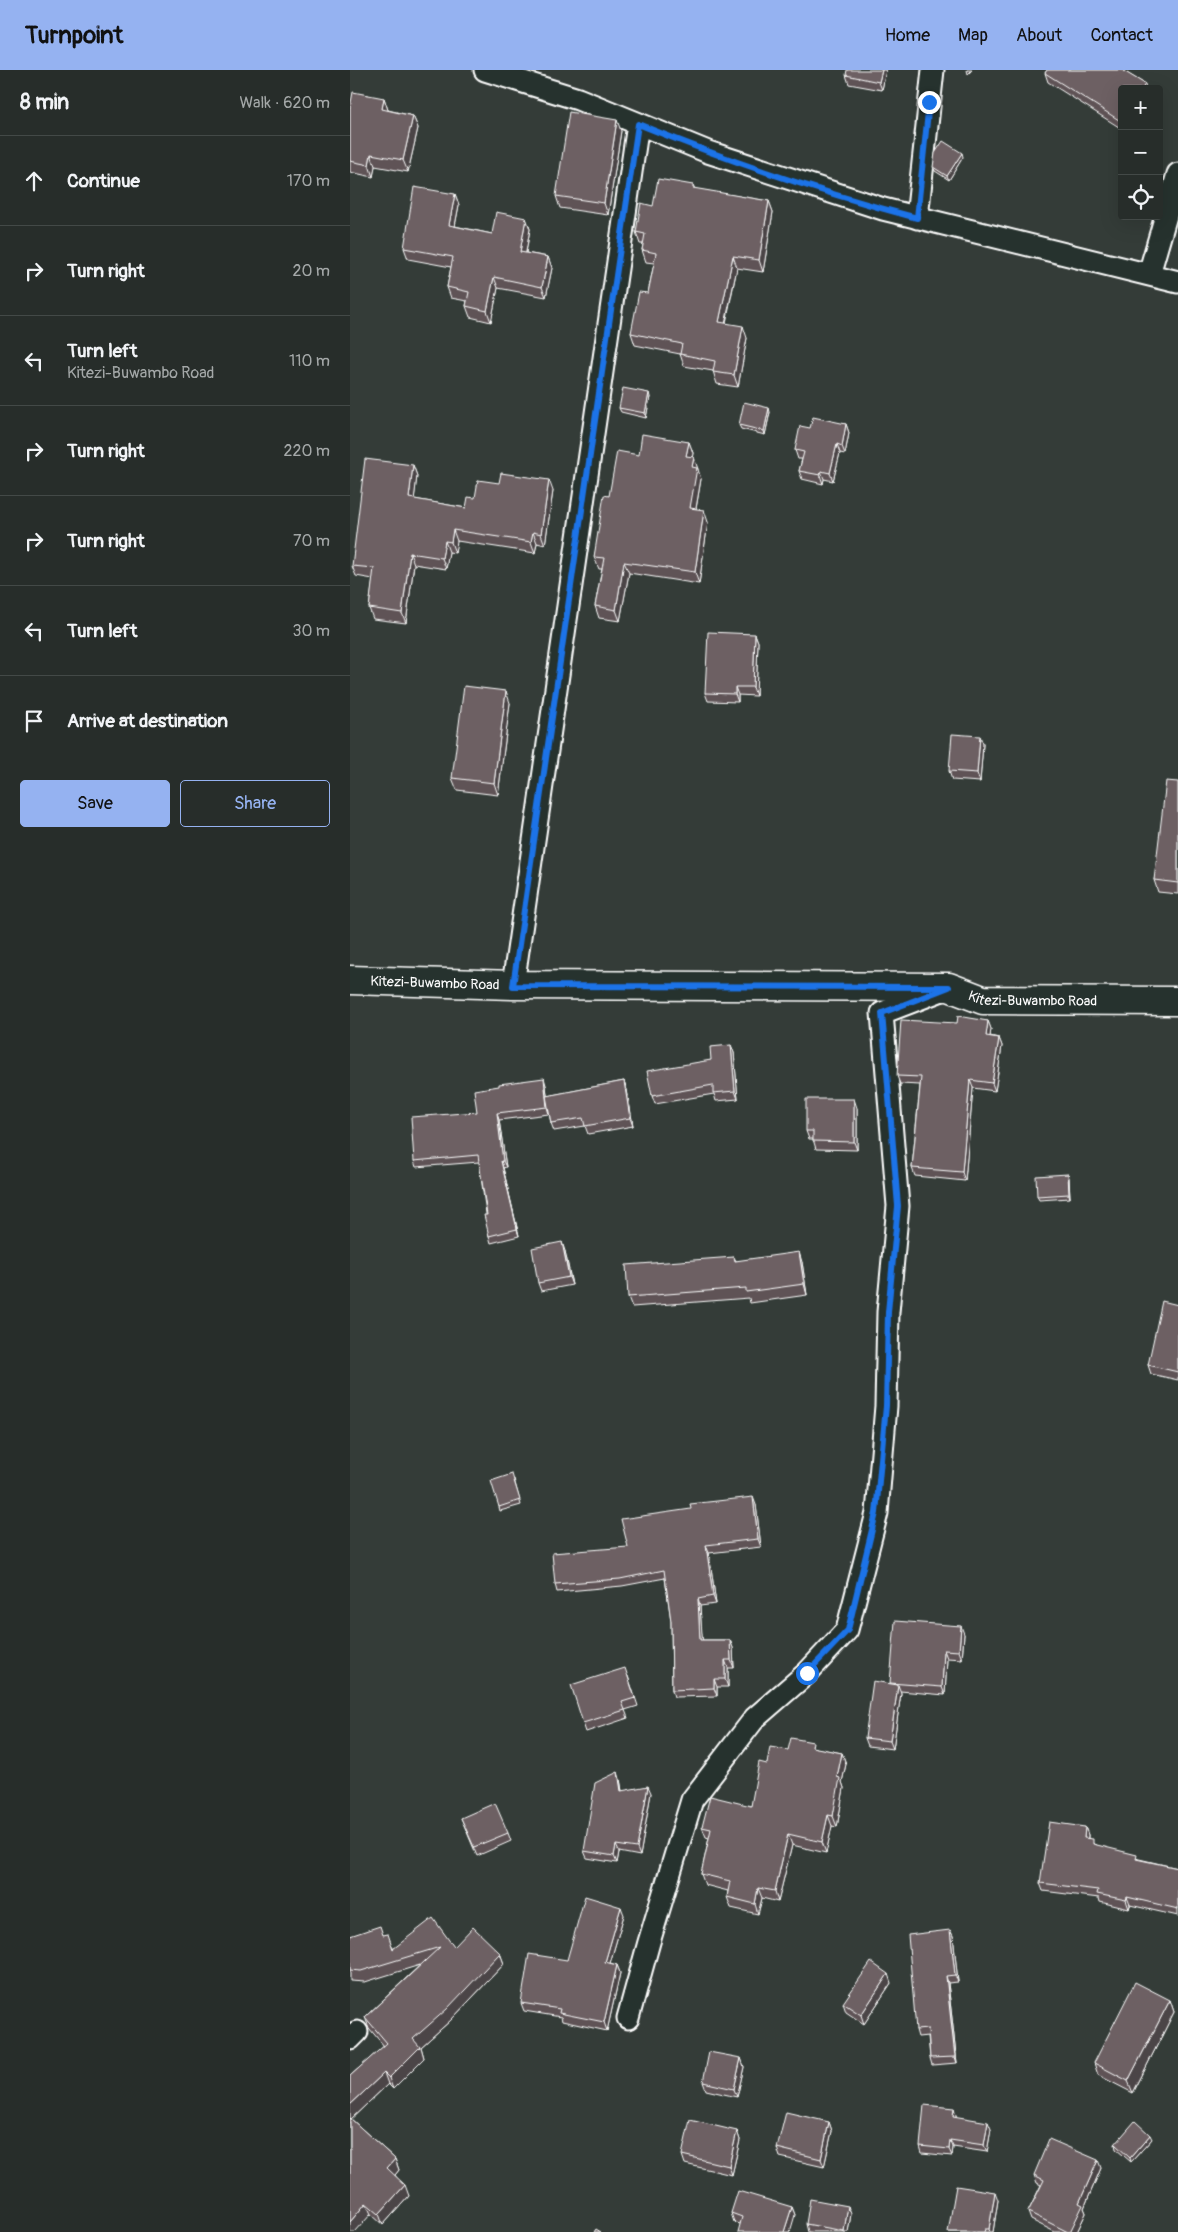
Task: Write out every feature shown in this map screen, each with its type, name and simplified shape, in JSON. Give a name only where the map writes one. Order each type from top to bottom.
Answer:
[{"type":"street","points":[[485,70],[578,99],[708,152],[874,206],[1178,282]]},
{"type":"street","points":[[917,218],[933,70]]},
{"type":"street","points":[[513,986],[638,124]]},
{"type":"street","points":[[1149,274],[1178,174]]},
{"type":"street","name":"Kitezi-Buwambo Road","points":[[350,980],[513,986],[949,987],[982,1000],[1178,1001]]},
{"type":"street","points":[[628,2018],[692,1800],[755,1718],[807,1673],[848,1630],[876,1513],[886,1406],[888,1312],[898,1206],[882,1013],[949,987]]},
{"type":"building","points":[[847,70],[882,70],[879,82],[846,75]]},
{"type":"building","points":[[1047,70],[1122,70],[1145,84],[1118,85],[1118,119],[1045,73]]},
{"type":"building","points":[[353,92],[384,98],[382,109],[413,116],[403,160],[371,154],[369,165],[350,161],[350,108]]},
{"type":"building","points":[[569,112],[617,120],[604,203],[556,196]]},
{"type":"building","points":[[943,141],[962,153],[947,176],[933,167],[935,153]]},
{"type":"building","points":[[658,179],[693,185],[693,188],[769,201],[759,260],[733,256],[719,322],[743,326],[734,375],[713,372],[715,361],[680,354],[682,344],[631,333],[639,292],[648,293],[656,253],[642,250],[645,234],[636,232],[641,203],[653,206]]},
{"type":"building","points":[[414,187],[455,194],[449,225],[492,234],[496,212],[526,218],[520,252],[548,257],[542,287],[494,277],[487,311],[466,306],[469,292],[447,287],[453,257],[404,248]]},
{"type":"building","points":[[623,388],[649,393],[645,413],[619,408]]},
{"type":"building","points":[[744,402],[769,408],[764,431],[739,425]]},
{"type":"building","points":[[813,417],[846,424],[842,446],[837,444],[830,473],[821,471],[820,475],[799,471],[804,452],[795,450],[800,426],[810,428]]},
{"type":"building","points":[[642,434],[689,442],[686,456],[694,457],[692,467],[697,468],[690,508],[704,510],[695,572],[624,562],[616,610],[595,606],[604,558],[594,557],[604,495],[609,496],[617,451],[639,455]]},
{"type":"building","points":[[365,459],[413,465],[409,498],[466,508],[468,497],[475,498],[478,480],[499,483],[501,473],[549,480],[541,534],[533,532],[531,542],[453,530],[451,542],[445,541],[442,558],[410,553],[402,613],[369,608],[374,568],[352,566]]},
{"type":"building","points":[[708,632],[755,634],[753,687],[735,687],[735,694],[705,693]]},
{"type":"building","points":[[464,686],[506,691],[494,783],[452,778]]},
{"type":"building","points":[[952,734],[980,736],[977,773],[949,771]]},
{"type":"building","points":[[1166,781],[1178,782],[1178,883],[1154,880]]},
{"type":"building","points":[[958,1016],[988,1021],[986,1036],[999,1038],[992,1083],[970,1080],[962,1172],[912,1168],[921,1077],[897,1076],[901,1020],[957,1023]]},
{"type":"building","points":[[731,1045],[735,1091],[713,1093],[713,1085],[652,1096],[647,1071],[711,1060],[710,1047]]},
{"type":"building","points":[[544,1078],[547,1107],[497,1113],[503,1161],[501,1161],[517,1229],[489,1236],[484,1215],[487,1215],[478,1155],[414,1161],[411,1117],[477,1112],[474,1090],[499,1086],[499,1084]]},
{"type":"building","points":[[624,1081],[630,1118],[585,1126],[583,1118],[551,1123],[546,1096]]},
{"type":"building","points":[[806,1099],[854,1099],[854,1142],[813,1141],[813,1131],[806,1131]]},
{"type":"building","points":[[1068,1174],[1069,1194],[1037,1196],[1036,1176]]},
{"type":"building","points":[[562,1242],[569,1277],[538,1283],[532,1248]]},
{"type":"building","points":[[799,1252],[804,1284],[746,1292],[746,1288],[628,1297],[626,1265],[734,1257],[735,1261]]},
{"type":"building","points":[[1162,1301],[1178,1305],[1178,1372],[1148,1365]]},
{"type":"building","points":[[512,1474],[520,1500],[499,1507],[491,1481]]},
{"type":"building","points":[[753,1497],[758,1539],[706,1545],[713,1596],[698,1599],[700,1640],[730,1640],[731,1660],[725,1660],[725,1679],[714,1679],[714,1688],[672,1690],[671,1621],[664,1570],[620,1579],[555,1584],[552,1553],[628,1547],[621,1519],[691,1509],[690,1504]]},
{"type":"building","points":[[895,1621],[961,1626],[959,1651],[944,1650],[942,1687],[890,1683]]},
{"type":"building","points":[[625,1668],[635,1698],[622,1702],[625,1710],[583,1723],[571,1685]]},
{"type":"building","points":[[873,1681],[898,1685],[890,1741],[865,1738]]},
{"type":"building","points":[[791,1738],[813,1742],[812,1747],[842,1753],[837,1777],[840,1778],[833,1816],[828,1815],[822,1842],[788,1834],[775,1891],[758,1888],[755,1904],[727,1897],[730,1881],[701,1874],[711,1829],[702,1827],[710,1796],[751,1806],[759,1762],[767,1764],[770,1747],[788,1750]]},
{"type":"building","points":[[618,1772],[621,1791],[648,1786],[637,1848],[616,1845],[614,1856],[584,1851],[595,1783]]},
{"type":"building","points":[[495,1803],[508,1833],[474,1847],[461,1818]]},
{"type":"building","points":[[1049,1822],[1085,1827],[1084,1838],[1093,1839],[1093,1844],[1137,1855],[1136,1859],[1178,1868],[1178,1909],[1127,1897],[1126,1900],[1097,1894],[1098,1890],[1040,1883]]},
{"type":"building","points":[[585,1896],[621,1907],[605,1962],[617,1965],[604,2022],[559,2013],[560,2009],[521,2003],[529,1954],[567,1960]]},
{"type":"building","points":[[433,1918],[454,1947],[473,1927],[500,1953],[447,2009],[413,2039],[420,2047],[389,2078],[384,2073],[350,2105],[350,2076],[387,2043],[365,2017],[440,1947],[361,1971],[350,1970],[350,1936],[380,1926],[383,1935],[388,1934],[393,1949]]},
{"type":"building","points":[[950,1930],[955,1975],[946,1976],[955,2057],[930,2058],[928,2029],[916,2030],[908,1935]]},
{"type":"building","points":[[871,1962],[888,1974],[861,2015],[843,2003]]},
{"type":"building","points":[[1135,1982],[1170,2000],[1128,2081],[1094,2063]]},
{"type":"building","points":[[709,2052],[741,2058],[734,2089],[703,2082]]},
{"type":"building","points":[[924,2105],[954,2108],[953,2116],[988,2122],[984,2145],[950,2140],[949,2149],[920,2146]]},
{"type":"building","points":[[786,2112],[829,2122],[821,2159],[777,2148]]},
{"type":"building","points":[[350,2118],[395,2159],[387,2168],[405,2185],[379,2214],[366,2203],[350,2222]]},
{"type":"building","points":[[690,2120],[737,2131],[729,2166],[682,2155]]},
{"type":"building","points":[[1135,2121],[1150,2135],[1130,2158],[1115,2144]]},
{"type":"building","points":[[1049,2139],[1098,2160],[1079,2203],[1083,2205],[1070,2232],[1028,2212],[1044,2180],[1034,2175]]},
{"type":"building","points":[[956,2186],[995,2192],[989,2229],[985,2229],[984,2232],[948,2232]]},
{"type":"building","points":[[738,2191],[792,2207],[784,2232],[738,2232],[742,2217],[731,2213]]},
{"type":"building","points":[[810,2199],[848,2206],[844,2231],[806,2224]]},
{"type":"route","points":[[807,1673],[848,1630],[876,1513],[886,1406],[888,1312],[898,1206],[882,1013],[949,987],[513,986],[638,124],[708,152],[883,209],[917,218],[929,102]]}]
